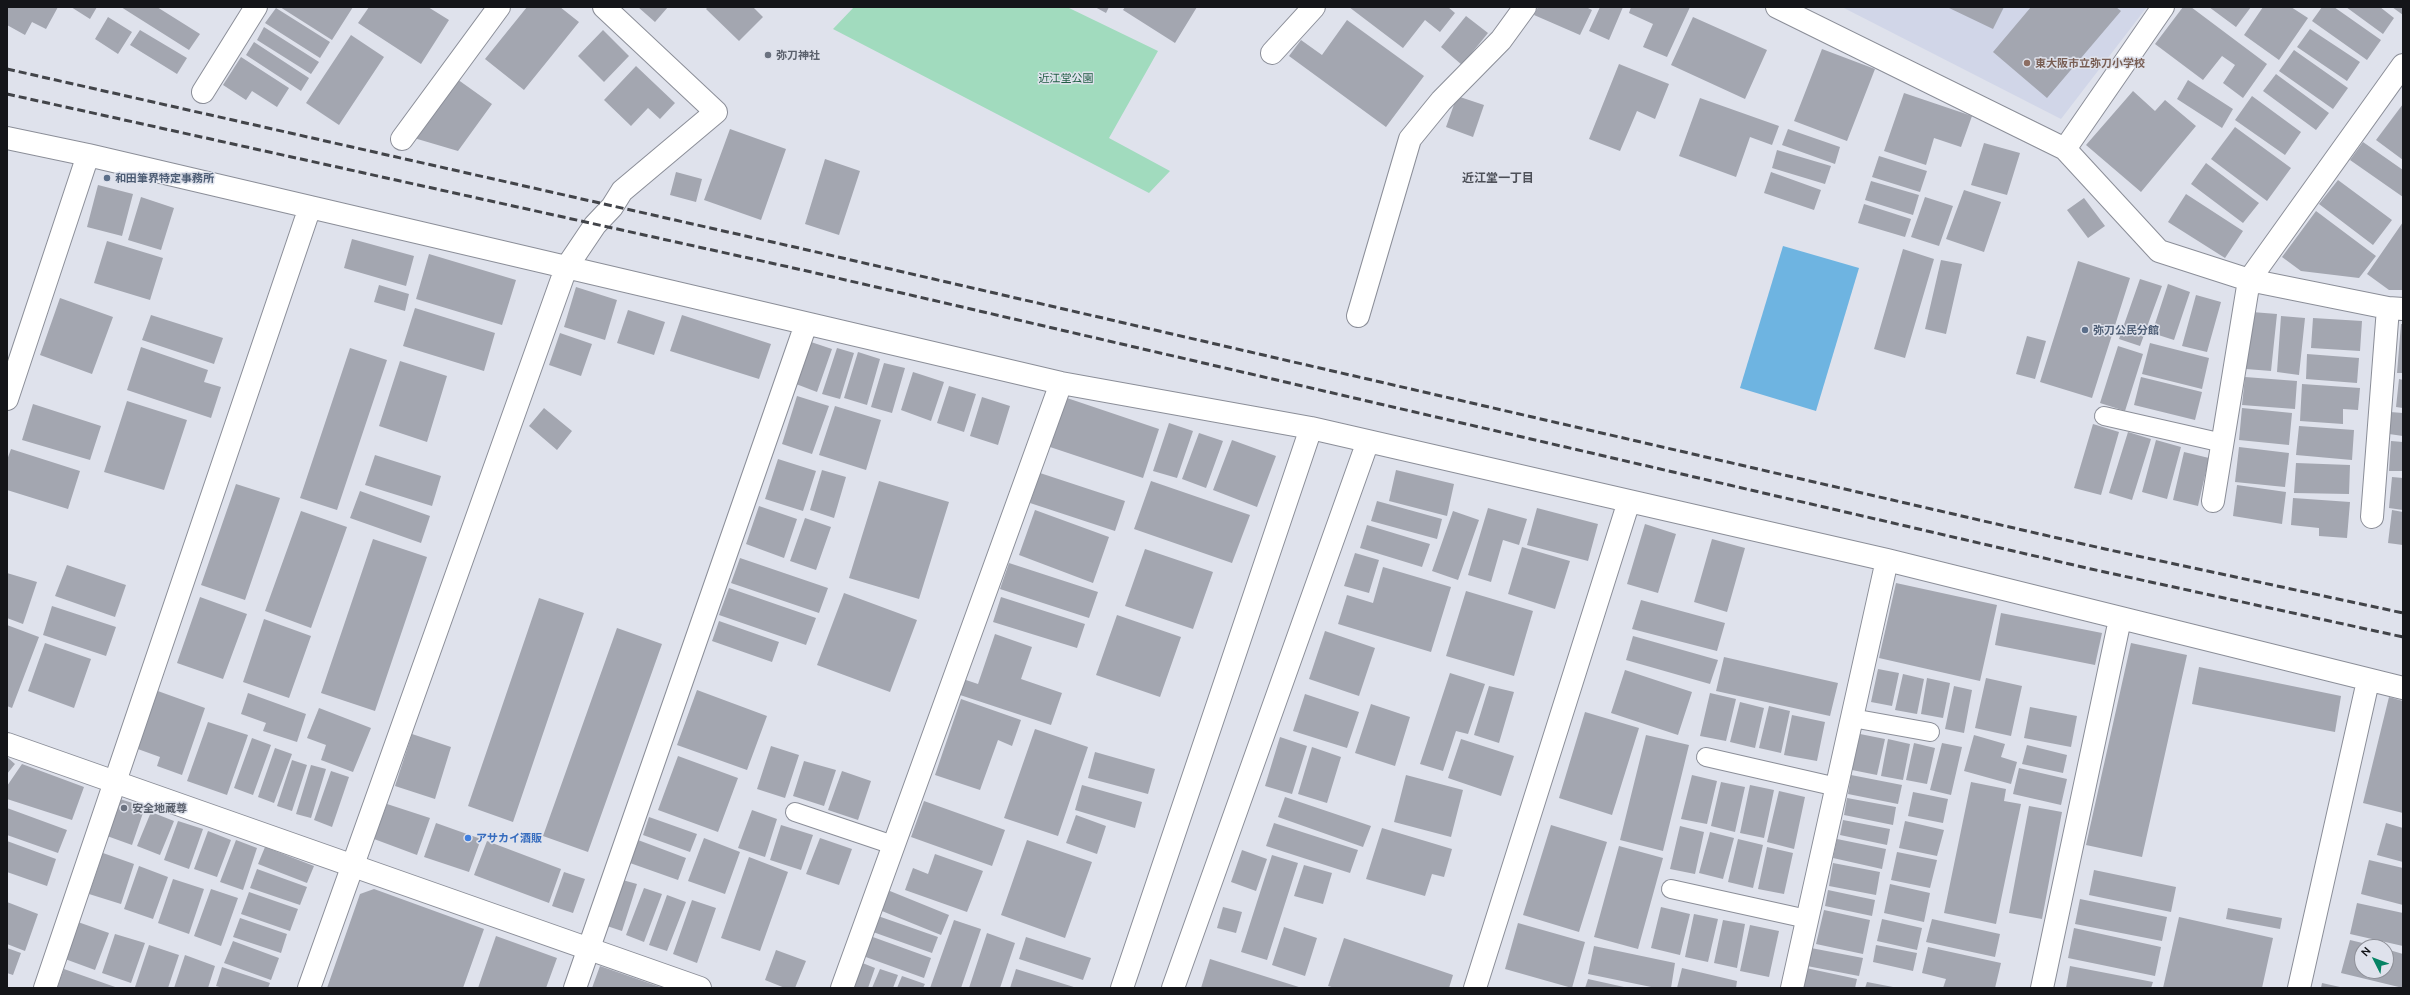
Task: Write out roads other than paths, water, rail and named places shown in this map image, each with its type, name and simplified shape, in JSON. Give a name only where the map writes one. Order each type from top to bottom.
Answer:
[{"type":"street","points":[[203,92],[256,7]]},
{"type":"street","points":[[402,139],[499,7]]},
{"type":"street","points":[[309,988],[351,865],[566,268],[595,225],[612,207],[622,191],[716,112],[604,7]]},
{"type":"street","points":[[1272,53],[1314,7]]},
{"type":"street","points":[[1358,316],[1410,139],[1441,102],[1501,40],[1525,7]]},
{"type":"street","points":[[1777,7],[2066,149],[2159,250],[2249,280],[2395,309],[2372,516]]},
{"type":"street","points":[[2066,149],[2163,7]]},
{"type":"street","points":[[2213,501],[2249,280],[2403,65]]},
{"type":"street","points":[[7,138],[88,155],[1061,383],[1311,428],[1368,441],[1886,560],[2368,681],[2403,688]]},
{"type":"street","points":[[7,399],[88,155]]},
{"type":"street","points":[[44,988],[116,782],[310,207]]},
{"type":"street","points":[[575,988],[806,324]]},
{"type":"street","points":[[842,988],[1061,383]]},
{"type":"street","points":[[1122,988],[1311,428]]},
{"type":"street","points":[[1172,988],[1368,441]]},
{"type":"street","points":[[1475,988],[1629,501]]},
{"type":"street","points":[[1792,988],[1886,560]]},
{"type":"street","points":[[2042,988],[2120,619]]},
{"type":"street","points":[[2299,988],[2368,681]]},
{"type":"street","points":[[7,744],[700,988]]},
{"type":"lane","points":[[2104,416],[2223,443]]},
{"type":"lane","points":[[1852,718],[1930,732]]},
{"type":"lane","points":[[1706,757],[1836,787]]},
{"type":"lane","points":[[795,812],[893,845]]},
{"type":"lane","points":[[1671,889],[1807,919]]},
{"type":"water","points":[[1783,246],[1859,268],[1816,411],[1740,388]]},
{"type":"railway","points":[[7,69],[812,251],[2105,549],[2403,613]]},
{"type":"railway","points":[[7,94],[807,271],[2091,569],[2403,637]]},
{"type":"place","name":"弥刀神社","points":[[768,55]]},
{"type":"place","name":"東大阪市立弥刀小学校","points":[[2027,63]]},
{"type":"place","name":"和田筆界特定事務所","points":[[107,178]]},
{"type":"place","name":"弥刀公民分館","points":[[2085,330]]},
{"type":"place","name":"安全地蔵尊","points":[[124,808]]},
{"type":"place","name":"アサカイ酒販","points":[[468,838]]},
{"type":"district","name":"近江堂一丁目","points":[[1498,178]]},
{"type":"park label","name":"近江堂公園","points":[[1066,78]]}]
